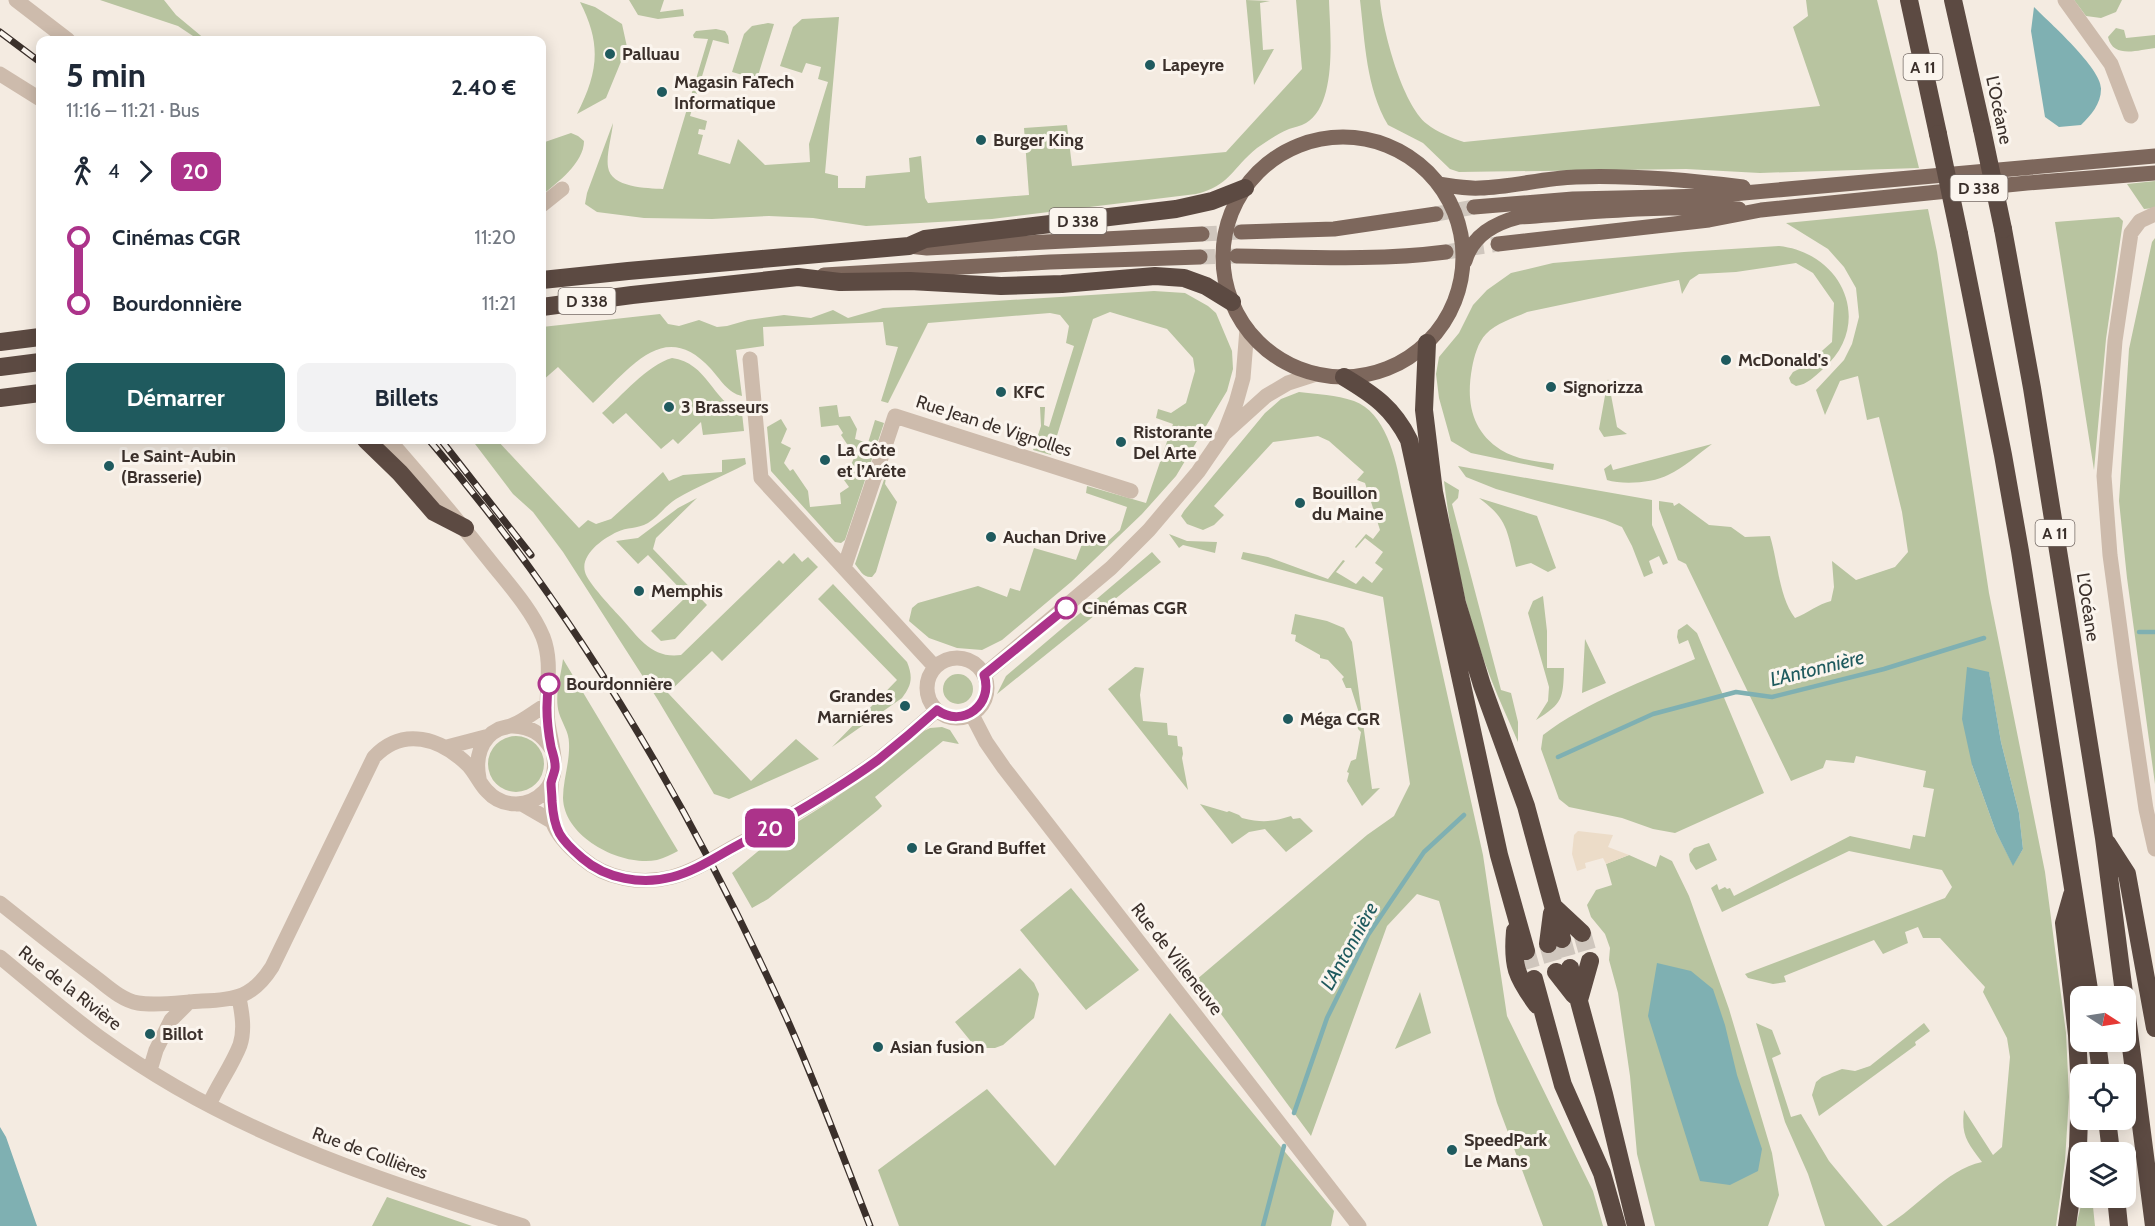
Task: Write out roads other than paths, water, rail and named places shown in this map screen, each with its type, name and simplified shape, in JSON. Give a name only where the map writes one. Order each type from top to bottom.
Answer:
[{"type":"highway","name":"A 11","points":[[1909,0],[1959,234],[2019,540],[2088,986]]},
{"type":"highway","name":"L’Océane","points":[[1953,0],[2003,229],[2032,388],[2104,838],[2154,1226]]},
{"type":"highway","name":"D 338","points":[[546,280],[628,270],[909,246],[925,239],[1176,209],[1212,201],[1245,188]]},
{"type":"highway","name":"D 338","points":[[546,307],[798,277],[840,282],[910,281],[1001,286],[1062,284],[1155,276],[1184,278],[1206,286],[1232,302]]},
{"type":"highway","points":[[0,342],[36,338]]},
{"type":"highway","points":[[1427,343],[1425,410],[1434,492],[1457,603],[1482,685],[1526,806],[1553,906],[1554,942]]},
{"type":"highway","points":[[0,368],[36,363]]},
{"type":"highway","points":[[1344,377],[1369,392],[1393,413],[1409,440],[1489,809],[1516,916],[1513,955],[1521,984],[1543,1013],[1563,1085],[1602,1173],[1617,1226]]},
{"type":"highway","points":[[9,397],[36,394]]},
{"type":"highway","points":[[370,444],[400,473],[434,512],[465,528]]},
{"type":"highway","points":[[2104,838],[2127,874],[2155,1028]]},
{"type":"highway","points":[[2067,1226],[2078,1147],[2080,1090],[2077,1035],[2064,924],[2074,891]]},
{"type":"highway","points":[[1553,906],[1554,942]]},
{"type":"highway","points":[[1516,916],[1554,942]]},
{"type":"highway","points":[[1543,1013],[1562,970],[1579,1001],[1636,1226]]},
{"type":"highway","points":[[2117,1208],[2119,1226]]},
{"type":"main road","points":[[1345,137],[1367,139],[1392,147],[1416,162],[1438,184],[1453,208],[1458,223],[1463,254],[1462,270],[1454,305],[1427,343],[1403,361],[1389,368],[1367,375],[1344,377],[1316,374],[1276,357],[1247,329],[1232,302],[1226,279],[1225,240],[1231,215],[1245,188],[1262,169],[1286,152],[1313,141],[1345,137]]},
{"type":"main road","name":"D 338","points":[[1474,207],[1573,199],[1710,196],[2155,156]]},
{"type":"main road","name":"D 338","points":[[1498,244],[1709,220],[1761,210],[2027,183],[2155,173]]},
{"type":"main road","name":"D 338","points":[[1438,184],[1482,188],[1576,177],[1699,182],[1771,190]]},
{"type":"main road","name":"D 338","points":[[1462,270],[1470,249],[1487,230],[1506,220],[1519,217],[1607,211],[1709,208],[1761,210]]},
{"type":"main road","points":[[1241,232],[1334,229],[1436,214]]},
{"type":"main road","name":"D 338","points":[[909,246],[927,248],[1202,234]]},
{"type":"main road","points":[[1237,256],[1364,257],[1446,252]]},
{"type":"main road","name":"D 338","points":[[798,277],[898,270],[1200,257]]},
{"type":"street","points":[[16,0],[63,36]]},
{"type":"street","points":[[2065,0],[2111,64],[2131,116]]},
{"type":"street","points":[[0,74],[36,96]]},
{"type":"street","points":[[546,202],[562,189]]},
{"type":"street","points":[[2155,214],[2140,221],[2131,233],[2115,340],[2104,476],[2110,555],[2125,666],[2146,809],[2155,849]]},
{"type":"street","points":[[1224,434],[1243,378],[1247,329]]},
{"type":"street","points":[[750,359],[760,478],[935,667]]},
{"type":"street","points":[[984,675],[1112,568],[1149,530],[1198,472],[1224,434],[1266,396],[1288,384],[1316,374]]},
{"type":"street","name":"Rue Jean de Vignolles","points":[[844,568],[895,416],[1131,491]]},
{"type":"street","points":[[392,444],[465,528],[513,589],[542,637],[549,670],[546,705],[551,748]]},
{"type":"street","points":[[961,658],[975,664],[984,675],[985,695],[981,704],[971,713],[962,717],[951,717],[937,710],[930,701],[927,691],[929,676],[935,667],[948,659],[961,658]]},
{"type":"street","points":[[513,726],[546,705]]},
{"type":"street","points":[[522,804],[553,822],[572,849],[586,862],[604,872],[638,880],[672,877],[711,860],[832,791],[878,760],[937,710]]},
{"type":"street","name":"Rue de Villeneuve","points":[[971,713],[986,742],[1004,768],[1359,1226]]},
{"type":"street","points":[[0,903],[125,999],[152,1004],[239,998],[254,990],[272,967],[374,757],[388,745],[406,738],[415,737],[447,747],[468,765],[488,793],[511,804],[522,804],[538,797],[551,782],[555,771],[555,759],[545,738],[535,730],[525,726],[499,729],[481,746],[477,757],[479,778]]},
{"type":"street","points":[[447,747],[489,736]]},
{"type":"street","points":[[551,782],[553,822]]},
{"type":"street","name":"Rue de la Rivière","points":[[0,957],[100,1038],[209,1105]]},
{"type":"street","points":[[209,1105],[240,1044],[242,1024],[239,998]]},
{"type":"street","points":[[150,1070],[156,1050],[171,1020],[189,1002]]},
{"type":"street","name":"Rue de Collières","points":[[209,1105],[315,1155],[385,1182],[523,1226]]},
{"type":"water","points":[[2034,7],[2074,46],[2099,80],[2101,89],[2099,100],[2092,113],[2081,125],[2059,127],[2045,117],[2031,31]]},
{"type":"water","points":[[1967,667],[1989,672],[2001,742],[2019,813],[2023,849],[2013,866],[1996,832],[1972,765],[1962,719]]},
{"type":"water","points":[[1657,963],[1691,971],[1713,989],[1725,1025],[1737,1075],[1762,1149],[1758,1171],[1730,1185],[1700,1181],[1648,1016]]},
{"type":"water","points":[[0,1127],[6,1137],[37,1226],[0,1226]]},
{"type":"waterway","name":"L'Antonnière","points":[[2139,632],[2155,632]]},
{"type":"waterway","name":"L'Antonnière","points":[[1558,757],[1653,714],[1736,692],[1772,697],[1884,669],[1984,638]]},
{"type":"waterway","name":"L'Antonnière","points":[[1294,1113],[1327,1018],[1368,935],[1424,852],[1464,815]]},
{"type":"waterway","name":"L'Antonnière","points":[[1263,1226],[1284,1146]]},
{"type":"tunnel","points":[[1436,214],[1474,207]]},
{"type":"tunnel","points":[[1202,234],[1241,232]]},
{"type":"tunnel","points":[[1446,252],[1498,244]]},
{"type":"tunnel","points":[[1200,257],[1237,256]]},
{"type":"tunnel","points":[[1582,933],[1590,961]]},
{"type":"tunnel","points":[[1562,939],[1570,968]]},
{"type":"tunnel","points":[[1548,944],[1556,972]]},
{"type":"tunnel","points":[[1526,951],[1534,979]]},
{"type":"railway","points":[[0,32],[36,59]]},
{"type":"railway","points":[[432,444],[483,506],[583,644],[671,790],[712,865],[787,1019],[870,1226]]},
{"type":"railway","points":[[444,444],[531,555]]},
{"type":"place","name":"Palluau","points":[[610,54]]},
{"type":"place","name":"Lapeyre","points":[[1150,65]]},
{"type":"place","name":"Magasin FaTech Informatique","points":[[662,92]]},
{"type":"place","name":"Burger King","points":[[981,140]]},
{"type":"place","name":"McDonald's","points":[[1726,360]]},
{"type":"place","name":"Signorizza","points":[[1551,387]]},
{"type":"place","name":"KFC","points":[[1001,392]]},
{"type":"place","name":"3 Brasseurs","points":[[669,407]]},
{"type":"place","name":"Ristorante Del Arte","points":[[1121,442]]},
{"type":"place","name":"La Côte et l’Arête","points":[[825,460]]},
{"type":"place","name":"Le Saint-Aubin (Brasserie)","points":[[109,466]]},
{"type":"place","name":"Bouillon du Maine","points":[[1300,503]]},
{"type":"place","name":"Auchan Drive","points":[[991,537]]},
{"type":"place","name":"Memphis","points":[[639,591]]},
{"type":"place","name":"Cinémas CGR","points":[[1066,608]]},
{"type":"place","name":"Bourdonnière","points":[[549,684]]},
{"type":"place","name":"Grandes Marniéres","points":[[905,706]]},
{"type":"place","name":"Méga CGR","points":[[1288,719]]},
{"type":"place","name":"Le Grand Buffet","points":[[912,848]]},
{"type":"place","name":"Billot","points":[[150,1034]]},
{"type":"place","name":"Asian fusion","points":[[878,1047]]},
{"type":"place","name":"SpeedPark Le Mans","points":[[1452,1150]]}]
